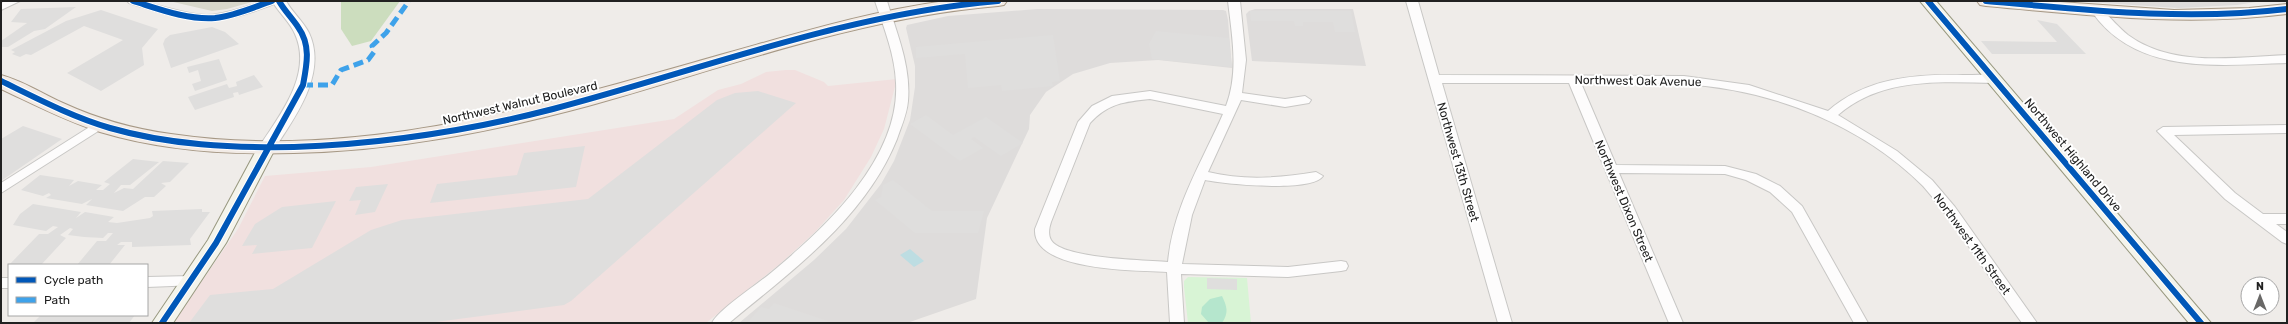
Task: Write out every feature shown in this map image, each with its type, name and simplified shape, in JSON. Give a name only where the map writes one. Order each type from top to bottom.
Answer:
[{"type":"main road","name":"Northwest Walnut Boulevard","points":[[1,81],[52,106],[99,125],[160,139],[198,144],[267,147],[377,142],[493,123],[588,99],[831,29],[884,8],[941,6],[998,1]]},
{"type":"main road","name":"Northwest Highland Drive","points":[[1928,1],[2201,323]]},
{"type":"main road","points":[[1986,1],[2098,12],[2202,16],[2287,9]]},
{"type":"main road","points":[[162,323],[192,281],[237,206],[267,147]]},
{"type":"street","points":[[1,7],[14,1]]},
{"type":"street","points":[[133,1],[192,17],[211,18],[234,13],[272,1]]},
{"type":"street","points":[[267,147],[303,85],[308,63],[307,50],[303,35],[279,1]]},
{"type":"street","points":[[1177,323],[1173,268],[1180,223],[1200,174],[1236,96],[1241,68],[1234,1]]},
{"type":"street","name":"Northwest 13th Street","points":[[1412,1],[1505,323]]},
{"type":"street","points":[[719,323],[790,265],[821,236],[866,187],[891,143],[902,98],[900,56],[884,8]]},
{"type":"street","points":[[2098,12],[2127,40],[2167,58],[2189,61],[2287,59]]},
{"type":"street","name":"Northwest Oak Avenue","points":[[1434,79],[1684,80],[1721,84],[1765,94],[1830,116]]},
{"type":"street","name":"Northwest Dixon Street","points":[[1573,79],[1676,323]]},
{"type":"street","points":[[1830,116],[1843,103],[1864,91],[1893,83],[1931,79],[1995,79]]},
{"type":"street","points":[[1230,111],[1150,94],[1116,99],[1096,109],[1084,122],[1044,222],[1042,228],[1043,239],[1048,247],[1064,255],[1173,268],[1288,272],[1341,266]]},
{"type":"street","points":[[1236,96],[1285,103],[1305,100]]},
{"type":"street","name":"Northwest 11th Street","points":[[1830,116],[1892,154],[1927,183],[1950,210],[2030,323]]},
{"type":"street","points":[[1,189],[99,125]]},
{"type":"street","points":[[2287,129],[2163,130],[2208,177],[2287,239]]},
{"type":"street","points":[[1610,169],[1725,170],[1752,177],[1771,186],[1797,209],[1861,323]]},
{"type":"street","points":[[1200,174],[1251,182],[1279,181],[1316,176]]},
{"type":"street","points":[[2261,219],[2287,219]]},
{"type":"street","points":[[148,282],[192,281]]},
{"type":"shaded area","points":[[169,1],[252,2],[227,9],[212,11]]},
{"type":"shaded area","points":[[2074,1],[2262,1],[2237,5],[2178,8]]},
{"type":"shaded area","points":[[76,7],[45,29],[34,31],[8,47],[1,47],[1,41],[27,23],[11,22],[21,9]]},
{"type":"shaded area","points":[[1037,9],[1223,10],[1226,11],[1228,20],[1232,68],[1158,60],[1110,63],[1073,74],[1046,92],[1030,115],[1029,129],[987,218],[976,299],[907,323],[739,323],[814,260],[846,229],[881,184],[894,161],[910,120],[915,87],[915,66],[906,28],[907,25],[948,16]]},
{"type":"shaded area","points":[[1255,9],[1353,9],[1366,66],[1252,61],[1246,14]]},
{"type":"shaded area","points":[[101,10],[158,29],[142,48],[144,65],[101,91],[67,73],[123,40],[84,26],[31,55],[26,54],[20,57],[12,54],[15,52],[11,50],[66,21]]},
{"type":"shaded area","points":[[1250,11],[1351,11],[1355,32],[1335,32],[1333,22],[1303,22],[1303,26],[1295,26],[1294,21],[1251,21]]},
{"type":"shaded area","points":[[2037,20],[2057,24],[2086,54],[1992,54],[1981,41],[2057,42]]},
{"type":"shaded area","points":[[212,27],[225,32],[239,44],[171,68],[163,44],[165,39],[170,35]]},
{"type":"shaded area","points":[[1156,31],[1229,38],[1232,67],[1152,59],[1149,44]]},
{"type":"shaded area","points":[[1053,35],[1060,81],[1052,82],[1053,86],[1002,91],[1001,85],[968,88],[965,54],[916,58],[916,47]]},
{"type":"shaded area","points":[[219,59],[227,80],[195,91],[192,84],[201,81],[198,70],[189,73],[187,67]]},
{"type":"shaded area","points":[[795,70],[824,82],[828,86],[897,79],[884,129],[871,157],[844,200],[815,232],[781,263],[706,323],[173,323],[238,229],[265,176],[371,167],[674,119],[718,90],[741,84],[766,72]]},
{"type":"shaded area","points":[[254,75],[263,87],[239,95],[238,92],[233,93],[234,97],[195,110],[188,97],[227,84],[229,88],[237,86],[236,82]]},
{"type":"shaded area","points":[[758,91],[796,103],[571,301],[564,305],[428,323],[189,323],[210,295],[273,289],[371,230],[402,220],[588,199],[717,100],[735,93]]},
{"type":"shaded area","points":[[926,115],[953,135],[986,117],[1023,143],[1001,156],[974,137],[971,139],[983,148],[960,161],[910,124]]},
{"type":"shaded area","points":[[23,126],[62,139],[1,181],[1,139]]},
{"type":"shaded area","points":[[585,146],[576,187],[430,203],[437,184],[517,175],[524,153]]},
{"type":"shaded area","points":[[133,159],[159,162],[130,185],[121,185],[114,193],[124,188],[133,189],[163,161],[189,163],[170,182],[161,183],[166,186],[154,197],[145,197],[123,211],[86,205],[92,199],[82,204],[46,198],[51,195],[49,193],[43,196],[21,190],[40,175],[74,180],[69,186],[78,181],[102,185],[96,190],[103,190],[110,184],[104,182]]},
{"type":"shaded area","points":[[893,180],[932,211],[984,211],[978,233],[915,233],[875,200],[881,197],[883,185]]},
{"type":"shaded area","points":[[388,184],[375,212],[355,215],[361,200],[349,201],[356,187]]},
{"type":"shaded area","points":[[336,201],[312,248],[252,254],[257,245],[242,246],[255,224],[282,207]]},
{"type":"shaded area","points":[[33,204],[81,212],[76,218],[85,212],[114,217],[108,222],[117,223],[150,218],[153,216],[152,211],[202,209],[202,212],[210,212],[190,239],[191,245],[132,247],[132,242],[121,242],[117,245],[125,245],[110,264],[78,264],[97,241],[106,241],[113,233],[108,233],[103,238],[84,237],[68,235],[73,229],[70,228],[60,235],[66,238],[42,264],[10,264],[39,234],[48,234],[58,227],[53,226],[46,231],[13,225],[20,214]]},
{"type":"shaded area","points":[[1207,278],[1237,279],[1237,290],[1207,289]]},
{"type":"shaded area","points":[[774,303],[834,323],[747,323],[761,307],[769,309]]},
{"type":"shaded area","points":[[40,316],[134,316],[129,323],[33,323]]},
{"type":"green space","points":[[341,1],[400,1],[371,41],[352,46],[341,29]]},
{"type":"green space","points":[[1188,277],[1247,278],[1251,323],[1188,323],[1184,281]]},
{"type":"green space","points":[[1222,296],[1225,303],[1226,316],[1222,323],[1209,323],[1201,314],[1202,307],[1210,299]]},
{"type":"water","points":[[910,249],[924,261],[914,267],[900,255]]},
{"type":"marked path","points":[[303,85],[332,85],[341,70],[368,60],[374,52],[372,46],[386,33],[409,1]]},
{"type":"cycle path","points":[[133,1],[174,13],[205,18],[215,18],[229,15],[272,1]]},
{"type":"cycle path","points":[[162,323],[216,243],[303,85],[307,60],[307,47],[303,35],[279,1]]},
{"type":"cycle path","points":[[1,81],[54,107],[95,124],[152,138],[195,144],[239,147],[310,146],[362,143],[415,137],[493,123],[583,101],[797,39],[863,22],[930,8],[998,1]]},
{"type":"cycle path","points":[[1928,1],[2201,323]]},
{"type":"cycle path","points":[[1986,1],[2174,16],[2249,14],[2287,9]]}]
